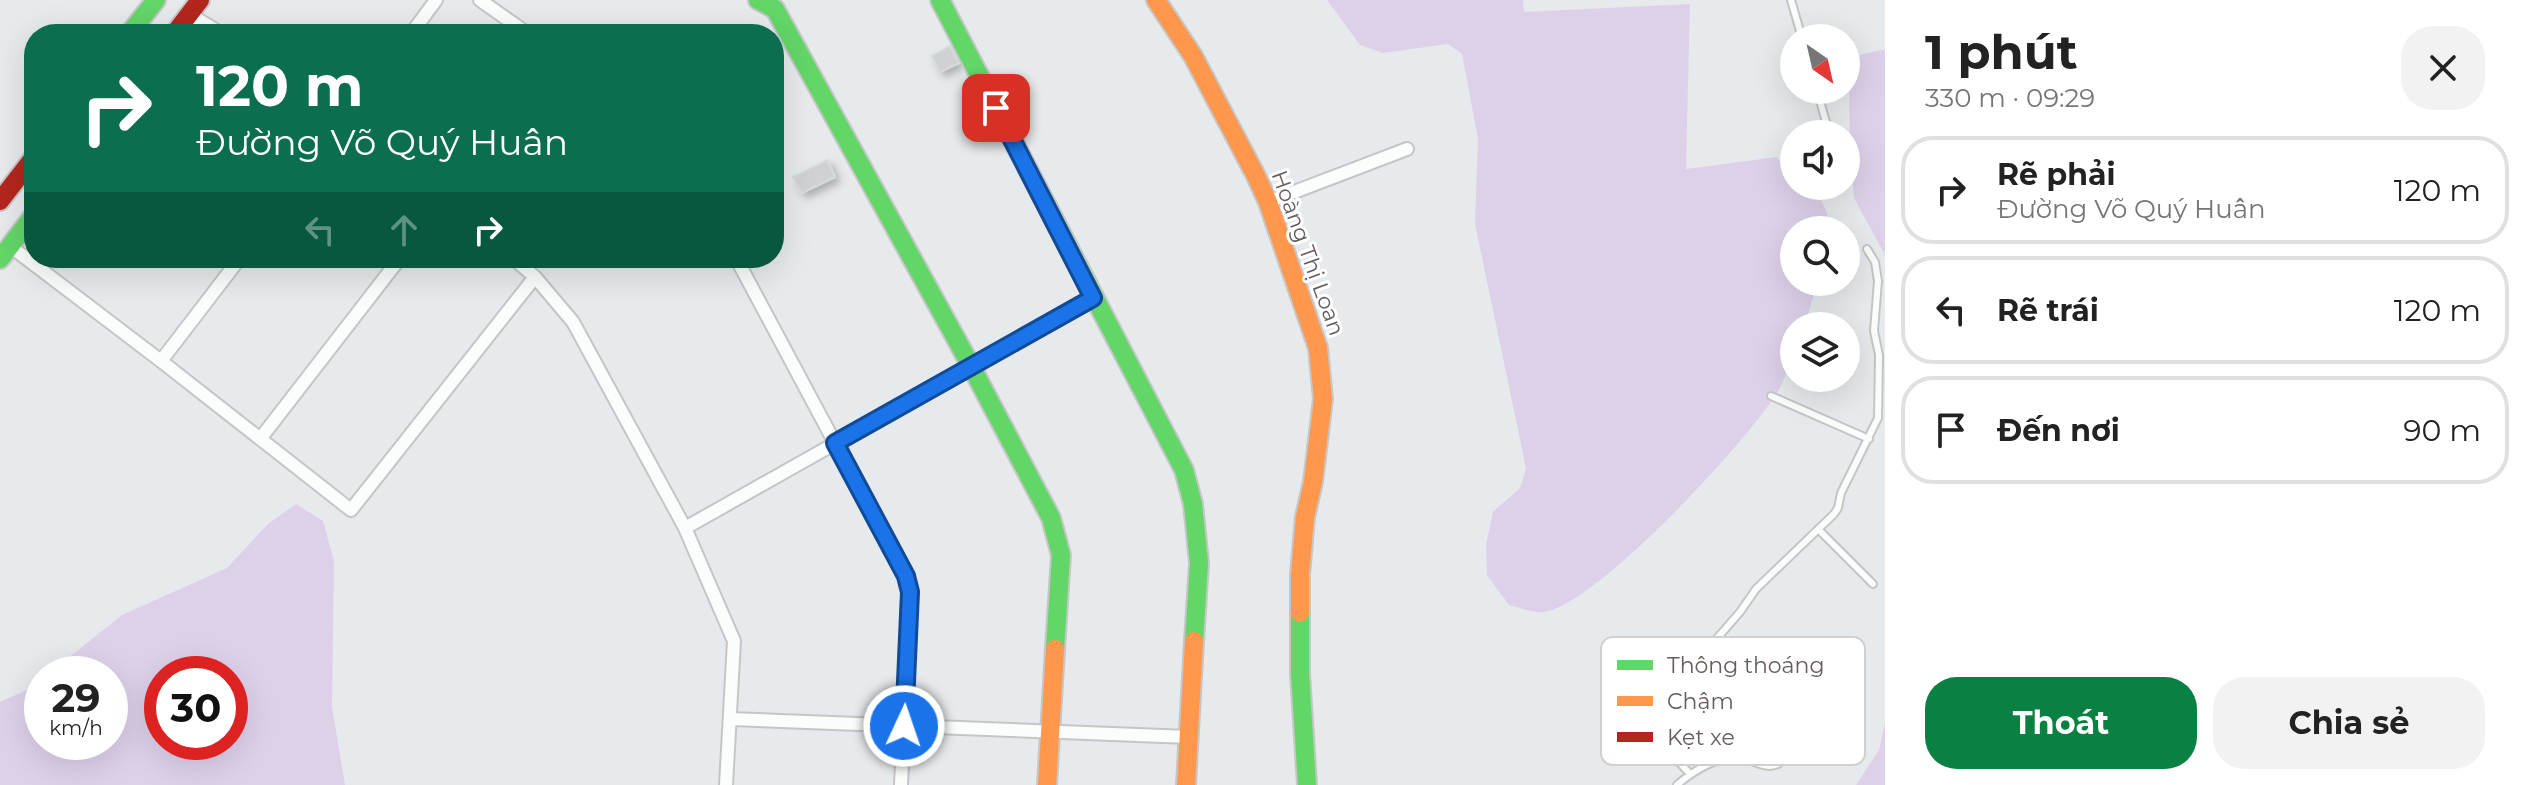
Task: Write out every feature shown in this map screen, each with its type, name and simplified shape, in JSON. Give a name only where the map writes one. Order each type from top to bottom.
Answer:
[{"type":"street","points":[[137,24],[156,0]]},
{"type":"street","points":[[418,24],[436,0]]},
{"type":"street","points":[[480,0],[514,24]]},
{"type":"street","points":[[940,0],[1184,470],[1193,504],[1199,563],[1186,785]]},
{"type":"street","name":"Hoàng Thị Loan","points":[[1156,0],[1193,56],[1268,202],[1318,348],[1323,399],[1315,468],[1305,517],[1300,575],[1300,673],[1307,785]]},
{"type":"street","points":[[774,3],[1051,518],[1061,555],[1047,785]]},
{"type":"street","points":[[182,24],[195,7],[212,24]]},
{"type":"street","points":[[1268,202],[1407,149]]},
{"type":"street","points":[[0,201],[24,170]]},
{"type":"street","points":[[24,228],[5,253],[24,266]]},
{"type":"street","points":[[27,268],[161,361],[351,510],[535,277]]},
{"type":"street","points":[[161,361],[232,268]]},
{"type":"street","points":[[260,439],[392,268]]},
{"type":"street","points":[[525,268],[573,322],[685,528],[734,641],[726,785]]},
{"type":"street","points":[[741,268],[906,576],[910,592],[901,785]]},
{"type":"street","points":[[685,528],[1093,298]]},
{"type":"street","points":[[731,719],[1189,737]]},
{"type":"lane","points":[[1791,0],[1798,24]]},
{"type":"lane","points":[[1718,637],[1756,589],[1838,508],[1841,493],[1878,418],[1879,368],[1874,331],[1878,281],[1875,262],[1867,249]]},
{"type":"lane","points":[[1771,396],[1869,439]]},
{"type":"lane","points":[[1818,529],[1873,584]]},
{"type":"lane","points":[[1682,765],[1690,774]]},
{"type":"lane","points":[[1677,785],[1690,774],[1709,765]]},
{"type":"shaded area","points":[[1327,0],[1523,0],[1524,12],[1690,4],[1686,169],[1777,157],[1780,162],[1780,200],[1821,200],[1827,214],[1780,216],[1780,296],[1814,296],[1808,312],[1780,312],[1780,387],[1775,396],[1734,449],[1633,552],[1569,602],[1545,612],[1509,605],[1487,575],[1486,545],[1493,512],[1520,488],[1526,468],[1475,224],[1478,139],[1462,54],[1448,44],[1383,53],[1360,45]]},
{"type":"shaded area","points":[[1885,50],[1885,255],[1855,200],[1860,200],[1860,120],[1850,120],[1849,104],[1860,104],[1860,55]]},
{"type":"shaded area","points":[[296,504],[323,521],[334,561],[332,707],[345,785],[0,785],[0,702],[24,691],[24,760],[128,760],[128,656],[71,656],[122,615],[227,568],[268,524]]},
{"type":"shaded area","points":[[1885,723],[1885,785],[1856,785],[1879,750]]},
{"type":"building","points":[[950,46],[959,63],[940,72],[932,56]]},
{"type":"building","points":[[827,160],[835,177],[802,193],[793,177]]},
{"type":"traffic: fast","points":[[137,24],[156,0]]},
{"type":"traffic: fast","points":[[758,0],[775,9],[783,24]]},
{"type":"traffic: fast","points":[[940,0],[1184,470],[1193,504],[1199,563],[1194,641]]},
{"type":"traffic: fast","points":[[784,25],[1051,518],[1061,555],[1055,649]]},
{"type":"traffic: fast","points":[[0,259],[24,228]]},
{"type":"traffic: fast","points":[[1300,613],[1300,673],[1307,785]]},
{"type":"traffic: slow","points":[[1156,0],[1193,56],[1256,176],[1268,202],[1318,348],[1323,399],[1313,482],[1305,517],[1300,613]]},
{"type":"traffic: slow","points":[[1186,785],[1194,641]]},
{"type":"traffic: slow","points":[[1047,785],[1055,649]]},
{"type":"traffic: jam","points":[[182,24],[200,0]]},
{"type":"traffic: jam","points":[[0,201],[24,170]]},
{"type":"route","points":[[904,726],[910,592],[906,576],[835,443],[1093,298],[996,108]]}]
